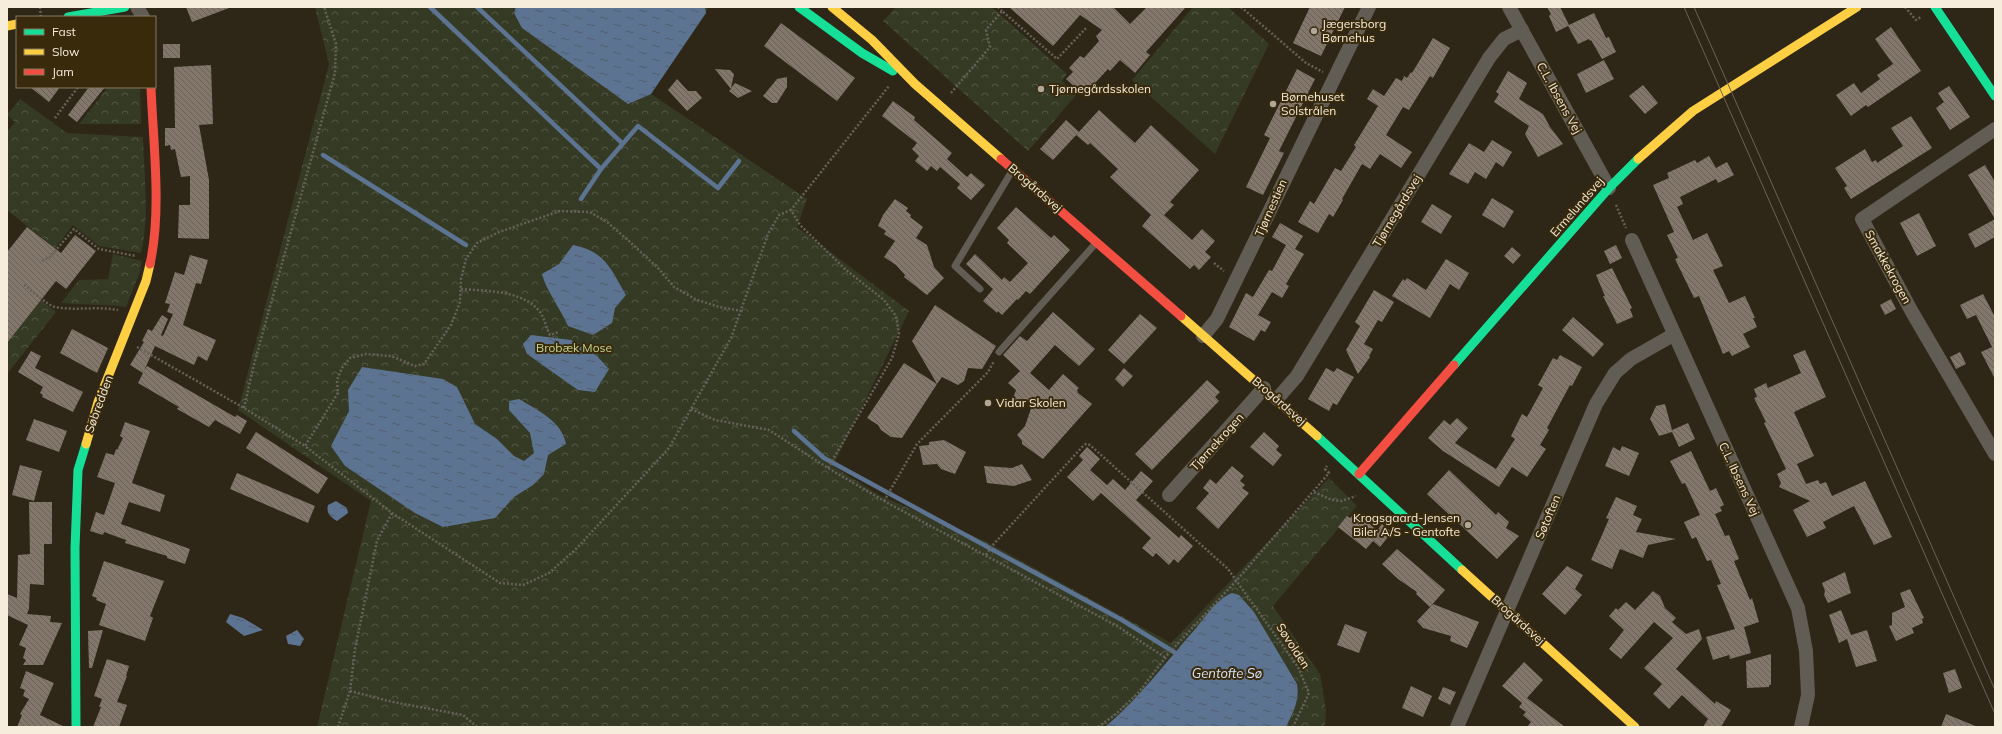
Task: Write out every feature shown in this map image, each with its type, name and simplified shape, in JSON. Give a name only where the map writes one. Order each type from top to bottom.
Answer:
[{"type":"street","points":[[74,16],[125,7]]},
{"type":"street","points":[[137,7],[142,16]]},
{"type":"street","name":"Brogårdsvej","points":[[799,7],[862,53],[915,84]]},
{"type":"street","name":"Tjørnestien","points":[[1203,336],[1217,319],[1261,232],[1262,225],[1369,7]]},
{"type":"street","name":"C.L. Ibsens Vej","points":[[1509,7],[1609,188]]},
{"type":"street","name":"Ermelundsvej","points":[[1359,474],[1609,188],[1648,148],[1693,111],[1857,7]]},
{"type":"street","points":[[1935,7],[1995,96]]},
{"type":"street","name":"Brogårdsvej","points":[[830,30],[840,11],[872,40],[915,84],[1277,399],[1635,727]]},
{"type":"street","name":"Tjørnegårdsvej","points":[[1277,399],[1297,376],[1489,58],[1504,39],[1522,30]]},
{"type":"street","name":"Søbredden","points":[[76,727],[75,548],[78,470],[98,402],[124,340],[146,281],[154,247],[156,207],[151,88]]},
{"type":"street","name":"Smakkekrogen","points":[[1995,129],[1862,219],[1912,312],[1995,454]]},
{"type":"street","name":"C.L. Ibsens Vej","points":[[1632,240],[1673,335],[1798,608],[1806,650],[1808,695],[1801,727]]},
{"type":"street","name":"Søtoften","points":[[1457,727],[1508,612],[1596,404],[1615,373],[1631,359],[1673,335]]},
{"type":"street","name":"Tjørnekrogen","points":[[1169,495],[1264,388]]},
{"type":"lane","points":[[980,289],[955,266],[1013,170]]},
{"type":"lane","points":[[999,352],[1096,242]]},
{"type":"path","points":[[244,408],[253,368],[335,73],[336,44],[324,7]]},
{"type":"path","points":[[998,7],[1057,59],[1087,27]]},
{"type":"path","points":[[1241,7],[1306,63],[1334,77]]},
{"type":"path","points":[[940,105],[990,47],[986,30],[1002,11]]},
{"type":"path","points":[[55,118],[77,88]]},
{"type":"path","points":[[124,340],[244,408],[305,446],[392,513],[500,583],[523,585],[549,574],[576,549],[669,448],[731,338],[742,311],[755,268],[768,234],[780,215],[792,210],[883,93]]},
{"type":"path","points":[[1609,188],[1632,240]]},
{"type":"path","points":[[792,210],[800,225],[846,270],[884,300],[896,316],[899,334],[892,358],[829,466]]},
{"type":"path","points":[[305,446],[338,393],[337,380],[342,368],[350,358],[366,354],[391,356],[415,366],[424,364],[451,325],[460,302],[461,279],[466,259],[477,243],[499,232],[560,211],[590,212],[607,222],[630,242],[659,269],[674,288],[695,299],[713,305],[742,311]]},
{"type":"path","points":[[42,261],[50,257],[74,229],[99,250],[142,257],[146,244],[154,247]]},
{"type":"path","points":[[24,285],[53,306],[88,309],[106,308],[133,313]]},
{"type":"path","points":[[461,289],[500,293],[525,300],[533,304],[541,313],[550,335],[560,332]]},
{"type":"path","points":[[885,500],[917,444],[988,372],[999,352]]},
{"type":"path","points":[[691,409],[715,420],[770,430],[885,500],[987,554],[1117,626],[1166,658]]},
{"type":"path","name":"Søvolden","points":[[987,554],[992,546],[1083,446],[1086,444],[1090,445],[1210,552],[1237,580],[1298,667],[1309,693],[1293,727]]},
{"type":"path","points":[[1098,727],[1116,714],[1139,692],[1168,654],[1237,580],[1314,492],[1329,473],[1325,469],[1338,454]]},
{"type":"path","points":[[1314,492],[1332,500],[1341,501],[1355,496],[1360,500]]},
{"type":"path","points":[[338,727],[350,691],[354,649],[377,541],[392,513]]},
{"type":"path","points":[[350,691],[394,702],[463,715],[477,727]]},
{"type":"green space","name":"Brobæk Mose","points":[[315,7],[709,7],[651,94],[807,199],[797,227],[909,311],[833,466],[879,495],[987,542],[1171,643],[1329,478],[1357,506],[1273,606],[1320,674],[1326,710],[1325,727],[1286,727],[1297,701],[1297,684],[1254,612],[1239,595],[1226,595],[1174,652],[1128,708],[1105,727],[317,727],[371,501],[238,410],[329,64]]},
{"type":"green space","points":[[896,7],[992,7],[1067,74],[1062,81],[1077,94],[1028,151],[883,21]]},
{"type":"green space","points":[[1193,7],[1228,7],[1269,44],[1215,154],[1132,80]]},
{"type":"green space","points":[[107,88],[140,88],[141,124],[79,124]]},
{"type":"green space","points":[[20,99],[67,133],[143,137],[146,210],[144,239],[141,253],[99,246],[73,225],[55,248],[7,210],[7,132],[15,122],[7,115]]},
{"type":"green space","points":[[113,254],[142,261],[140,272],[126,307],[61,303],[79,280],[108,279]]},
{"type":"green space","points":[[41,300],[56,312],[7,374],[7,343]]},
{"type":"water","points":[[516,7],[705,7],[706,13],[651,94],[628,104],[522,28],[514,13]]},
{"type":"water","points":[[573,245],[593,252],[606,262],[626,295],[615,308],[612,323],[593,335],[568,326],[544,281],[542,274],[559,264]]},
{"type":"water","points":[[531,335],[571,340],[597,356],[609,369],[595,392],[578,390],[527,354],[523,344]]},
{"type":"water","points":[[362,367],[443,379],[457,387],[475,424],[497,439],[514,456],[524,461],[534,453],[530,433],[509,410],[509,401],[519,399],[548,417],[560,429],[566,444],[548,455],[544,474],[533,485],[514,497],[495,518],[443,527],[415,513],[345,466],[331,446],[349,411],[348,390]]},
{"type":"water","points":[[336,501],[347,508],[348,513],[337,521],[328,513],[328,505]]},
{"type":"water","name":"Gentofte Sø","points":[[1232,593],[1239,595],[1254,612],[1297,684],[1297,701],[1286,727],[1105,727],[1142,691],[1213,608],[1227,595]]},
{"type":"water","points":[[230,614],[243,618],[263,630],[244,636],[226,622]]},
{"type":"water","points":[[297,630],[304,639],[300,646],[288,644],[286,636]]},
{"type":"building","points":[[186,7],[228,7],[229,8],[192,22]]},
{"type":"building","points":[[1009,7],[1113,7],[1130,24],[1147,7],[1186,7],[1146,52],[1150,55],[1135,73],[1120,60],[1110,71],[1108,69],[1084,95],[1066,79],[1073,72],[1069,68],[1080,56],[1084,58],[1099,41],[1096,36],[1102,30],[1080,15],[1053,46]]},
{"type":"building","points":[[1310,7],[1345,7],[1321,56],[1293,43]]},
{"type":"building","points":[[1547,7],[1560,7],[1569,25],[1594,13],[1606,38],[1609,37],[1616,52],[1602,59],[1591,40],[1590,41],[1589,39],[1578,44],[1568,26],[1556,32],[1549,16],[1551,14]]},
{"type":"building","points":[[781,23],[855,78],[837,101],[764,46]]},
{"type":"building","points":[[1891,27],[1921,71],[1868,107],[1866,105],[1851,116],[1836,95],[1854,83],[1861,93],[1880,79],[1877,75],[1893,64],[1875,39]]},
{"type":"building","points":[[1433,38],[1450,48],[1433,78],[1430,76],[1409,110],[1403,107],[1386,135],[1412,152],[1401,168],[1380,154],[1370,169],[1362,164],[1333,217],[1329,214],[1318,233],[1298,222],[1310,201],[1314,204],[1335,168],[1341,171],[1356,147],[1354,145],[1378,106],[1367,99],[1373,89],[1384,96],[1396,78],[1402,81],[1404,76],[1407,78],[1411,72],[1412,73]]},
{"type":"building","points":[[163,44],[180,44],[180,58],[163,58]]},
{"type":"building","points":[[1604,60],[1614,79],[1586,93],[1577,74]]},
{"type":"building","points":[[211,65],[213,124],[199,125],[209,180],[209,239],[178,238],[179,205],[190,205],[190,176],[181,177],[175,149],[171,150],[170,145],[165,146],[165,128],[175,128],[174,67]]},
{"type":"building","points":[[715,69],[730,70],[734,74],[731,88],[735,83],[752,91],[738,98],[729,91],[731,89]]},
{"type":"building","points":[[1297,69],[1315,79],[1279,151],[1284,153],[1263,195],[1246,187],[1270,138],[1264,135]]},
{"type":"building","points":[[1508,71],[1527,83],[1519,99],[1543,114],[1550,127],[1563,144],[1538,157],[1525,134],[1529,126],[1494,102],[1499,94],[1496,92]]},
{"type":"building","points":[[787,77],[787,87],[777,103],[772,103],[763,96],[777,79]]},
{"type":"building","points":[[677,79],[688,91],[696,91],[702,98],[687,111],[668,90]]},
{"type":"building","points":[[1643,85],[1658,103],[1645,114],[1629,96]]},
{"type":"building","points":[[1949,86],[1970,117],[1950,130],[1936,108],[1944,102],[1938,93]]},
{"type":"building","points":[[31,88],[59,88],[49,102]]},
{"type":"building","points":[[88,88],[104,88],[77,122],[68,115]]},
{"type":"building","points":[[893,101],[915,117],[914,120],[952,153],[947,159],[967,177],[971,173],[985,185],[971,200],[957,188],[960,184],[940,167],[937,171],[931,166],[927,171],[915,161],[919,156],[912,149],[917,143],[882,116]]},
{"type":"building","points":[[1099,110],[1135,143],[1151,125],[1199,170],[1170,202],[1174,205],[1164,215],[1192,240],[1202,229],[1215,241],[1205,252],[1211,257],[1199,270],[1194,265],[1190,269],[1142,226],[1151,215],[1110,177],[1118,169],[1090,143],[1088,145],[1076,135]]},
{"type":"building","points":[[1911,116],[1932,148],[1851,199],[1844,188],[1847,186],[1835,168],[1865,149],[1872,162],[1876,160],[1877,163],[1903,146],[1891,128]]},
{"type":"building","points":[[1066,120],[1079,132],[1053,160],[1040,149]]},
{"type":"building","points":[[1492,140],[1512,152],[1503,167],[1496,162],[1486,179],[1475,172],[1468,184],[1449,174],[1469,143],[1484,152]]},
{"type":"building","points":[[1709,156],[1716,168],[1727,162],[1734,175],[1718,183],[1716,179],[1680,197],[1683,204],[1677,207],[1693,240],[1707,233],[1723,266],[1713,270],[1729,303],[1745,296],[1755,318],[1753,318],[1757,327],[1743,334],[1750,347],[1732,356],[1729,351],[1723,354],[1699,296],[1694,298],[1675,259],[1678,258],[1667,235],[1674,232],[1653,185],[1669,178],[1667,173],[1695,160],[1697,163]]},
{"type":"building","points":[[1985,165],[1995,182],[1995,219],[1968,175]]},
{"type":"building","points":[[1492,198],[1514,211],[1504,228],[1482,215]]},
{"type":"building","points":[[895,199],[908,208],[906,211],[911,215],[910,217],[923,227],[916,238],[927,245],[934,267],[944,278],[927,295],[904,277],[905,275],[896,265],[884,257],[895,241],[884,234],[886,231],[878,226],[883,215]]},
{"type":"building","points":[[1432,204],[1452,216],[1441,234],[1421,222]]},
{"type":"building","points":[[1016,207],[1051,238],[1054,235],[1070,250],[1030,294],[1026,291],[1002,315],[998,311],[997,313],[983,301],[993,289],[966,264],[975,254],[1002,280],[1004,277],[1010,282],[1028,263],[1007,243],[1009,240],[997,228]]},
{"type":"building","points":[[1919,213],[1936,246],[1917,256],[1900,223]]},
{"type":"building","points":[[1995,219],[1995,237],[1975,248],[1968,234]]},
{"type":"building","points":[[1280,223],[1303,236],[1295,249],[1304,254],[1286,284],[1289,286],[1282,298],[1272,292],[1258,315],[1271,322],[1265,332],[1261,330],[1254,341],[1229,327],[1246,293],[1253,297],[1269,270],[1272,271],[1286,245],[1272,237]]},
{"type":"building","points":[[27,227],[61,253],[75,235],[96,251],[66,289],[56,281],[7,343],[7,252]]},
{"type":"building","points":[[1616,245],[1622,258],[1610,264],[1604,251]]},
{"type":"building","points":[[1512,247],[1521,255],[1513,264],[1504,256]]},
{"type":"building","points":[[190,255],[208,260],[201,284],[196,283],[183,325],[216,340],[207,361],[198,356],[194,365],[155,346],[144,371],[147,366],[235,417],[237,415],[247,421],[240,434],[215,420],[209,427],[177,409],[179,407],[138,383],[143,373],[130,365],[144,342],[142,341],[148,329],[152,331],[162,315],[168,319],[161,335],[163,336],[173,314],[167,312],[170,304],[165,303],[175,272],[184,275]]},
{"type":"building","points":[[1446,259],[1469,273],[1459,290],[1450,284],[1430,318],[1392,296],[1403,279],[1405,281],[1407,278],[1426,290]]},
{"type":"building","points":[[1612,268],[1632,308],[1630,309],[1633,317],[1617,324],[1603,296],[1605,296],[1596,275]]},
{"type":"building","points":[[1374,290],[1394,302],[1382,322],[1378,320],[1364,344],[1373,349],[1369,356],[1370,357],[1358,374],[1346,350],[1360,326],[1355,322]]},
{"type":"building","points":[[1983,294],[1995,317],[1995,379],[1981,352],[1992,347],[1976,315],[1967,319],[1960,305]]},
{"type":"building","points":[[1891,299],[1896,309],[1885,315],[1880,305]]},
{"type":"building","points":[[935,305],[996,346],[982,369],[968,368],[964,381],[958,385],[942,377],[937,384],[912,341]]},
{"type":"building","points":[[1053,312],[1095,349],[1079,366],[1055,345],[1030,373],[1049,390],[1063,374],[1079,388],[1077,390],[1078,393],[1092,404],[1043,459],[1022,444],[1022,441],[1017,435],[1025,426],[1035,397],[1019,404],[1013,398],[1016,390],[1008,383],[1020,371],[1003,355],[1020,336],[1027,341]]},
{"type":"building","points":[[1140,314],[1157,328],[1124,364],[1108,350]]},
{"type":"building","points":[[1573,317],[1604,344],[1593,357],[1562,330]]},
{"type":"building","points":[[72,329],[108,348],[97,373],[60,353]]},
{"type":"building","points":[[1805,350],[1826,397],[1794,412],[1814,456],[1797,464],[1806,484],[1818,480],[1820,484],[1826,482],[1832,496],[1865,481],[1892,537],[1874,545],[1854,506],[1823,522],[1826,528],[1807,537],[1793,510],[1810,501],[1779,487],[1781,483],[1777,474],[1786,469],[1754,398],[1757,397],[1754,389],[1766,383],[1768,388],[1801,373],[1793,355]]},
{"type":"building","points":[[31,351],[41,356],[35,368],[83,392],[73,412],[42,397],[43,395],[40,393],[43,387],[18,372]]},
{"type":"building","points":[[1960,352],[1966,364],[1956,369],[1950,357]]},
{"type":"building","points":[[1560,355],[1582,367],[1572,386],[1570,385],[1547,428],[1549,430],[1540,445],[1546,449],[1527,477],[1512,467],[1499,487],[1443,451],[1428,438],[1444,420],[1450,425],[1457,418],[1468,428],[1455,443],[1496,469],[1515,439],[1511,436],[1522,414],[1527,417],[1543,388],[1538,385],[1553,358],[1557,360]]},
{"type":"building","points":[[904,363],[937,384],[902,438],[891,437],[881,430],[878,425],[867,418]]},
{"type":"building","points":[[1124,368],[1133,376],[1123,387],[1115,379]]},
{"type":"building","points":[[1326,368],[1334,372],[1337,368],[1354,377],[1337,405],[1333,403],[1329,411],[1308,399]]},
{"type":"building","points":[[1207,380],[1220,392],[1215,397],[1219,401],[1152,470],[1135,454]]},
{"type":"building","points":[[1665,404],[1672,430],[1688,423],[1695,439],[1679,447],[1672,432],[1659,436],[1650,419],[1656,406]]},
{"type":"building","points":[[34,419],[67,431],[59,452],[26,440]]},
{"type":"building","points":[[125,422],[150,431],[132,483],[165,495],[160,512],[129,502],[121,524],[190,549],[185,564],[167,558],[167,556],[125,543],[126,540],[104,532],[103,535],[90,531],[96,512],[104,515],[115,483],[97,477],[106,453],[114,455],[116,449],[117,450],[123,438],[120,436]]},
{"type":"building","points":[[256,432],[328,478],[318,494],[246,448]]},
{"type":"building","points":[[1264,432],[1279,446],[1276,450],[1282,455],[1273,466],[1250,447]]},
{"type":"building","points":[[944,440],[966,452],[955,474],[941,469],[937,464],[923,465],[919,446],[929,445],[929,442]]},
{"type":"building","points":[[1622,446],[1639,453],[1629,476],[1605,466],[1613,447],[1620,451]]},
{"type":"building","points":[[1087,447],[1100,459],[1090,470],[1107,485],[1113,479],[1125,490],[1141,471],[1153,481],[1136,500],[1179,538],[1181,535],[1193,546],[1178,563],[1174,559],[1169,565],[1156,553],[1153,557],[1142,548],[1151,538],[1101,493],[1093,501],[1067,477],[1083,460],[1079,456]]},
{"type":"building","points":[[1691,451],[1710,491],[1716,488],[1724,505],[1720,507],[1722,511],[1715,514],[1725,536],[1729,535],[1739,559],[1734,561],[1750,600],[1752,598],[1759,622],[1744,627],[1751,653],[1730,659],[1729,655],[1713,660],[1706,637],[1735,629],[1717,585],[1721,584],[1711,560],[1707,561],[1696,537],[1692,539],[1684,522],[1700,515],[1685,483],[1682,484],[1670,461]]},
{"type":"building","points":[[1022,464],[1032,480],[1014,486],[987,483],[984,466],[1012,468]]},
{"type":"building","points":[[20,465],[42,471],[34,501],[12,495]]},
{"type":"building","points":[[1232,466],[1244,476],[1240,481],[1245,485],[1242,488],[1249,493],[1218,529],[1196,508],[1209,493],[1203,488],[1210,479],[1216,484]]},
{"type":"building","points":[[1449,470],[1496,515],[1498,512],[1509,522],[1506,528],[1519,536],[1497,559],[1427,494]]},
{"type":"building","points":[[237,473],[315,506],[308,523],[230,489]]},
{"type":"building","points":[[1616,497],[1637,506],[1633,515],[1642,519],[1636,532],[1676,539],[1648,545],[1643,558],[1620,549],[1612,569],[1591,560],[1609,519],[1606,518]]},
{"type":"building","points":[[29,502],[52,502],[52,544],[44,544],[44,585],[30,584],[29,609],[27,614],[51,616],[50,622],[62,623],[43,665],[23,665],[26,660],[23,658],[26,648],[19,645],[28,625],[7,615],[7,594],[17,598],[18,555],[30,554]]},
{"type":"building","points":[[1354,514],[1358,518],[1360,516],[1377,530],[1382,524],[1392,532],[1380,547],[1373,541],[1366,549],[1338,527],[1347,516],[1350,518]]},
{"type":"building","points":[[1397,549],[1445,590],[1430,607],[1416,594],[1417,592],[1398,579],[1382,564]]},
{"type":"building","points":[[104,561],[164,581],[150,616],[153,618],[145,641],[99,625],[106,604],[96,600],[97,598],[92,596]]},
{"type":"building","points":[[1567,566],[1583,575],[1575,589],[1582,595],[1565,615],[1542,594]]},
{"type":"building","points":[[1845,572],[1851,593],[1828,603],[1824,595],[1825,591],[1822,583]]},
{"type":"building","points":[[1910,589],[1924,618],[1922,619],[1923,623],[1912,628],[1914,633],[1896,641],[1889,626],[1892,625],[1892,613],[1905,607],[1900,593]]},
{"type":"building","points":[[1653,591],[1660,596],[1665,608],[1676,618],[1672,622],[1686,634],[1699,629],[1702,639],[1676,669],[1715,704],[1716,701],[1731,710],[1721,727],[1703,727],[1708,719],[1682,695],[1669,709],[1653,694],[1662,684],[1644,668],[1673,638],[1654,622],[1621,659],[1609,649],[1624,630],[1609,616],[1616,608],[1618,610],[1626,602],[1635,610]]},
{"type":"building","points":[[1433,604],[1479,622],[1467,648],[1450,641],[1451,636],[1423,628],[1417,621]]},
{"type":"building","points":[[1841,610],[1851,635],[1867,630],[1877,661],[1856,667],[1847,639],[1839,643],[1829,615]]},
{"type":"building","points":[[1345,624],[1367,632],[1359,653],[1337,645]]},
{"type":"building","points":[[103,630],[92,668],[89,668],[88,631]]},
{"type":"building","points":[[1771,654],[1771,685],[1769,685],[1769,687],[1747,688],[1746,661]]},
{"type":"building","points":[[107,659],[129,666],[127,676],[117,702],[127,705],[119,727],[93,727],[101,707],[99,707],[102,699],[94,696]]},
{"type":"building","points":[[1524,662],[1543,680],[1527,698],[1565,727],[1527,727],[1531,722],[1523,715],[1526,712],[1519,707],[1522,703],[1502,686]]},
{"type":"building","points":[[1955,669],[1962,688],[1949,693],[1943,673]]},
{"type":"building","points":[[26,671],[54,683],[40,715],[65,727],[17,727],[22,715],[20,714],[29,699],[23,696],[25,690],[20,688]]},
{"type":"building","points":[[1411,686],[1432,696],[1423,717],[1402,708]]},
{"type":"building","points":[[1443,687],[1456,692],[1450,705],[1438,699]]},
{"type":"building","points":[[1946,714],[1978,727],[1941,727]]},
{"type":"waterway","points":[[430,7],[601,169]]},
{"type":"waterway","points":[[477,7],[622,143]]},
{"type":"waterway","points":[[581,199],[601,169],[638,126],[718,188],[739,161]]},
{"type":"waterway","points":[[323,155],[466,245]]},
{"type":"waterway","points":[[794,431],[824,458],[1122,620],[1174,652]]},
{"type":"tram line","points":[[1684,7],[1995,714]]},
{"type":"tram line","points":[[1694,7],[1995,690]]},
{"type":"traffic: fast","points":[[74,16],[125,7]]},
{"type":"traffic: fast","points":[[799,7],[862,53],[893,71]]},
{"type":"traffic: fast","points":[[1935,7],[1995,96]]},
{"type":"traffic: fast","points":[[1454,365],[1609,188],[1638,159]]},
{"type":"traffic: fast","points":[[1317,436],[1462,570]]},
{"type":"traffic: fast","points":[[76,727],[75,548],[78,470],[86,444]]},
{"type":"traffic: slow","points":[[832,7],[872,40],[915,84],[1001,159]]},
{"type":"traffic: slow","points":[[1638,159],[1693,111],[1857,7]]},
{"type":"traffic: slow","points":[[7,26],[16,24]]},
{"type":"traffic: slow","points":[[86,444],[98,402],[146,281],[150,264]]},
{"type":"traffic: slow","points":[[1181,316],[1317,436]]},
{"type":"traffic: slow","points":[[1462,570],[1635,727]]},
{"type":"traffic: jam","points":[[150,264],[156,222],[156,176],[151,88]]},
{"type":"traffic: jam","points":[[1001,159],[1181,316]]},
{"type":"traffic: jam","points":[[1359,474],[1454,365]]},
{"type":"place","name":"Jægersborg Børnehus","points":[[1314,31]]},
{"type":"place","name":"Tjørnegårdsskolen","points":[[1041,89]]},
{"type":"place","name":"Børnehuset Solstrålen","points":[[1273,104]]},
{"type":"place","name":"Vidar Skolen","points":[[988,403]]},
{"type":"place","name":"Krogsgaard-Jensen Biler A/S - Gentofte","points":[[1468,525]]}]
